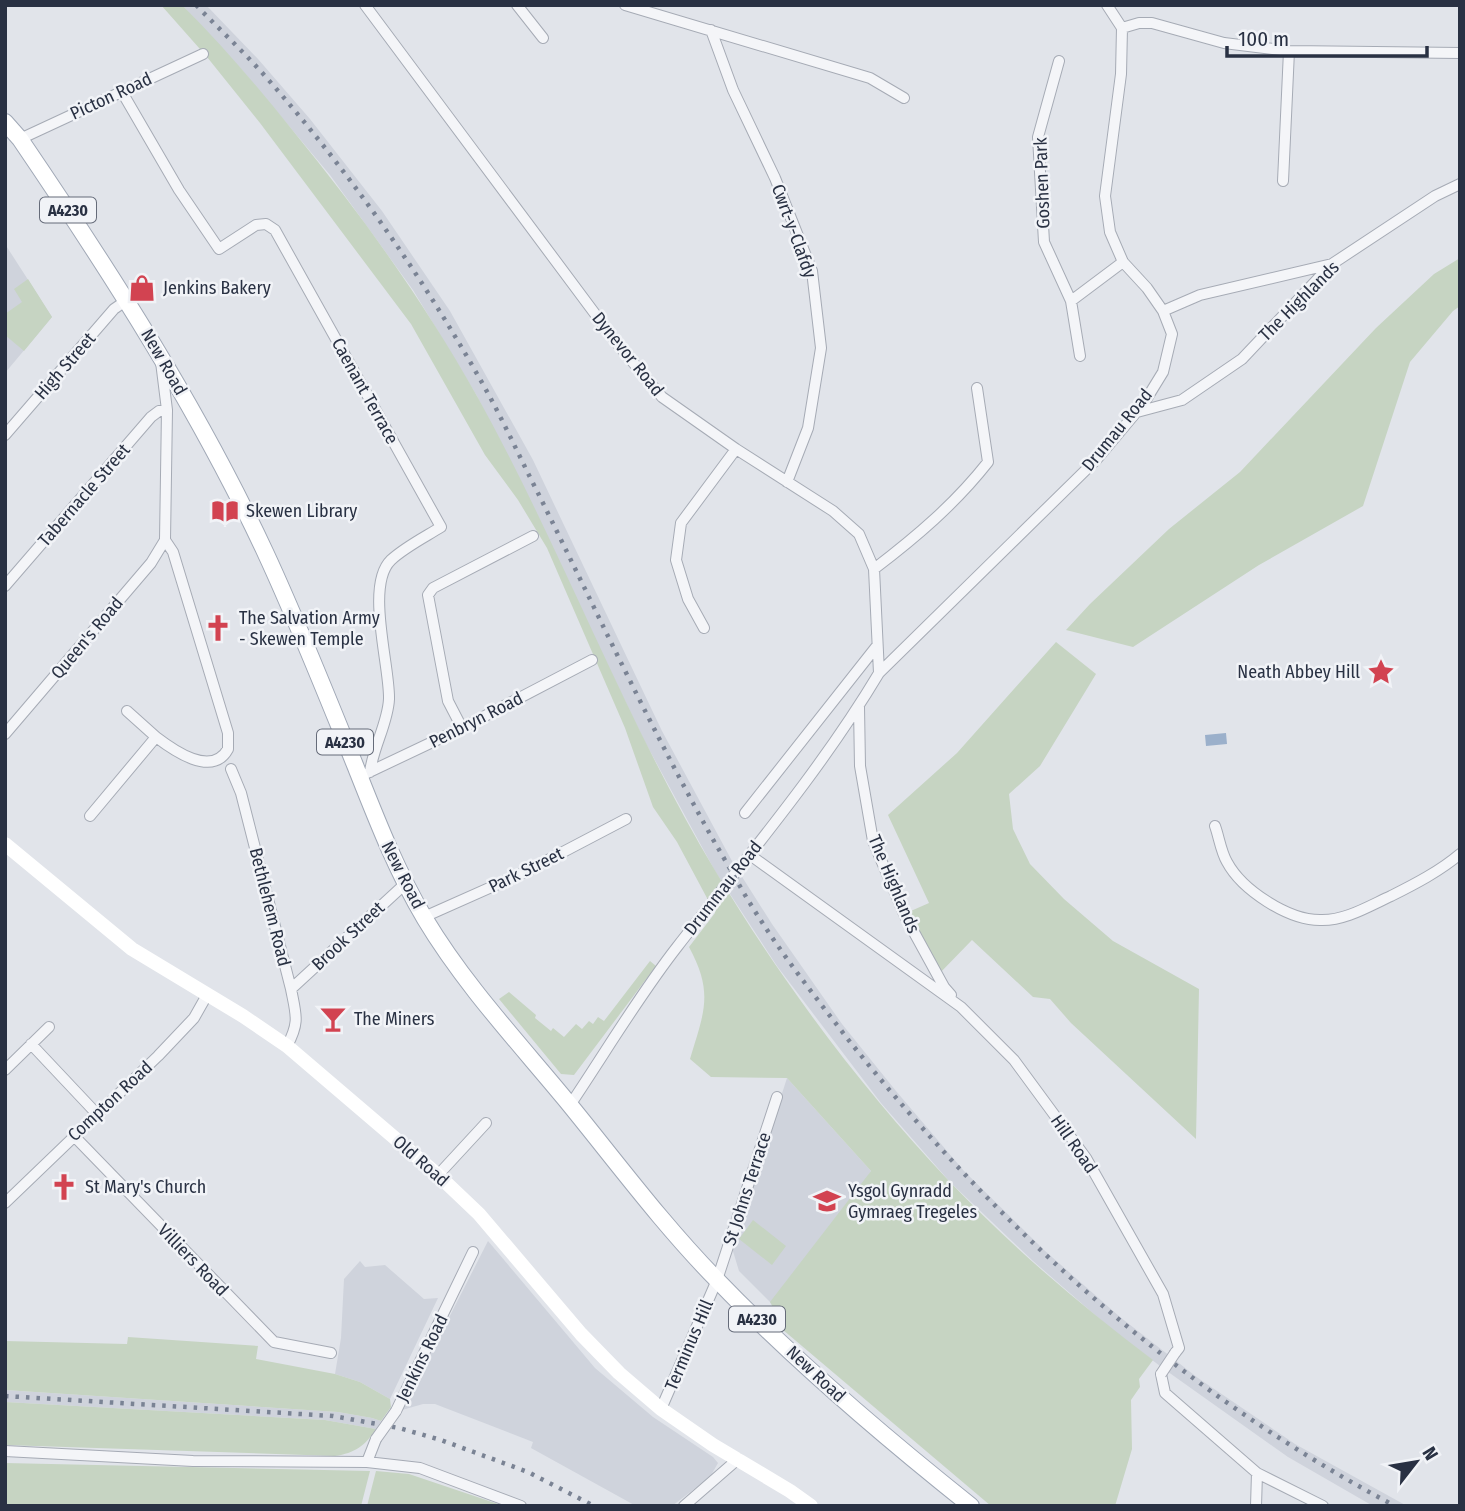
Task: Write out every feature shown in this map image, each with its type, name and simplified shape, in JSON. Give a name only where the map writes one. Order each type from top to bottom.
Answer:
[{"type":"main road","name":"New Road","points":[[5,122],[20,139],[127,300],[209,440],[266,553],[365,774],[381,832],[405,884],[447,954],[642,1196],[717,1280],[831,1389],[971,1506]]},
{"type":"main road","name":"Old Road","points":[[5,844],[132,949],[287,1046],[438,1175],[479,1214],[580,1334],[661,1409],[811,1506]]},
{"type":"street","name":"Dynevor Road","points":[[365,5],[616,342],[662,397],[736,449],[833,511],[859,534],[874,569],[879,673]]},
{"type":"street","points":[[517,5],[544,38]]},
{"type":"street","points":[[625,5],[870,78],[904,98]]},
{"type":"street","points":[[1107,5],[1122,28],[1139,23],[1152,23],[1224,43],[1289,51],[1460,53]]},
{"type":"street","name":"Drumau Road","points":[[879,673],[1097,458],[1137,412],[1163,372],[1172,334],[1163,311],[1147,288],[1123,262],[1110,232],[1105,196],[1121,74],[1122,28]]},
{"type":"street","name":"Cwrt-y-Clafdy","points":[[711,30],[733,90],[775,178],[812,271],[821,348],[808,428],[787,482]]},
{"type":"street","points":[[1283,181],[1289,51]]},
{"type":"street","name":"Picton Road","points":[[20,139],[203,54]]},
{"type":"street","name":"Goshen Park","points":[[1059,61],[1038,137],[1044,242],[1071,302],[1080,356]]},
{"type":"street","name":"Caenant Terrace","points":[[122,92],[179,190],[219,249],[256,225],[266,224],[275,230],[441,527],[390,561],[383,574],[380,593],[382,643],[389,697],[365,774]]},
{"type":"street","name":"The Highlands","points":[[1137,412],[1182,400],[1242,359],[1332,264],[1435,196],[1460,184]]},
{"type":"street","points":[[1071,302],[1123,262]]},
{"type":"street","points":[[1163,311],[1200,295],[1332,264]]},
{"type":"street","name":"High Street","points":[[5,435],[114,309],[127,300]]},
{"type":"street","points":[[127,711],[179,754],[194,760],[218,760],[228,749],[228,733],[173,552],[165,540],[167,410],[160,353]]},
{"type":"street","points":[[874,569],[921,533],[969,486],[988,462],[977,388]]},
{"type":"street","name":"Tabernacle Street","points":[[5,586],[151,417],[159,411],[167,410]]},
{"type":"street","points":[[704,628],[688,599],[676,560],[681,523],[736,449]]},
{"type":"street","points":[[462,728],[448,701],[428,595],[433,588],[533,536]]},
{"type":"street","name":"Queen's Road","points":[[5,734],[151,563],[165,540]]},
{"type":"street","name":"Drummau Road","points":[[746,813],[876,647]]},
{"type":"street","name":"Penbryn Road","points":[[365,774],[462,728],[592,660]]},
{"type":"street","name":"Drummau Road","points":[[570,1105],[675,950],[750,855],[859,707],[879,673]]},
{"type":"street","name":"The Highlands","points":[[859,707],[860,766],[873,841],[904,914],[944,987],[961,1007]]},
{"type":"street","points":[[90,816],[156,737]]},
{"type":"street","name":"Bethlehem Road","points":[[230,769],[242,793],[291,989],[297,1019],[296,1030],[287,1046]]},
{"type":"street","name":"Park Street","points":[[424,917],[523,873],[625,819]]},
{"type":"street","points":[[1215,826],[1227,862],[1253,891],[1284,912],[1320,920],[1351,915],[1411,886],[1460,854]]},
{"type":"street","name":"Hill Road","points":[[750,855],[961,1007],[1014,1060],[1086,1158],[1163,1294],[1179,1348],[1161,1374],[1165,1393],[1257,1473],[1323,1506]]},
{"type":"street","points":[[1450,862],[1460,871]]},
{"type":"street","name":"Brook Street","points":[[291,989],[405,884]]},
{"type":"street","name":"Compton Road","points":[[5,1203],[158,1056],[194,1018],[207,995]]},
{"type":"street","points":[[5,1070],[49,1027]]},
{"type":"street","points":[[31,1044],[96,1113]]},
{"type":"street","name":"St Johns Terrace","points":[[717,1280],[777,1097]]},
{"type":"street","points":[[438,1175],[486,1123]]},
{"type":"street","name":"Villiers Road","points":[[74,1135],[274,1342],[331,1353]]},
{"type":"street","name":"Jenkins Road","points":[[367,1462],[376,1439],[396,1410],[473,1252]]},
{"type":"street","name":"Terminus Hill","points":[[661,1409],[717,1280]]},
{"type":"street","points":[[5,1451],[193,1461],[367,1462],[420,1468],[521,1506]]},
{"type":"street","points":[[684,1506],[738,1459]]},
{"type":"street","points":[[1256,1506],[1257,1473]]},
{"type":"shaded area","points":[[182,5],[206,5],[258,59],[310,119],[382,211],[450,311],[533,460],[662,731],[732,861],[842,1024],[896,1091],[964,1171],[1044,1250],[1120,1317],[1198,1378],[1295,1444],[1407,1506],[1373,1506],[1288,1457],[1110,1328],[1033,1261],[950,1182],[881,1103],[777,966],[715,871],[644,740],[477,396],[413,290],[330,175],[242,70]]},
{"type":"shaded area","points":[[5,244],[52,317],[5,373]]},
{"type":"shaded area","points":[[787,1078],[871,1171],[780,1319],[770,1302],[739,1271],[732,1248]]},
{"type":"shaded area","points":[[488,1241],[595,1368],[653,1417],[713,1457],[718,1463],[710,1477],[672,1506],[636,1506],[531,1448],[533,1442],[435,1404],[423,1404],[402,1410]]},
{"type":"shaded area","points":[[360,1261],[365,1267],[385,1265],[424,1299],[438,1298],[390,1399],[360,1382],[335,1374],[341,1338],[344,1279]]},
{"type":"shaded area","points":[[5,1390],[338,1412],[381,1421],[376,1429],[325,1420],[5,1402]]},
{"type":"green space","points":[[161,5],[182,5],[254,83],[344,195],[436,327],[477,396],[538,514],[652,755],[683,814],[741,913],[824,1033],[917,1146],[998,1230],[1100,1319],[1153,1360],[1139,1379],[1140,1387],[1131,1400],[1132,1449],[1115,1506],[991,1506],[776,1324],[780,1319],[770,1302],[871,1171],[787,1078],[711,1077],[690,1059],[702,1015],[704,990],[702,977],[689,947],[715,913],[677,842],[653,807],[625,728],[547,548],[518,500],[485,455],[411,324],[260,123]]},
{"type":"green space","points":[[1460,258],[1460,306],[1410,362],[1363,506],[1259,565],[1133,647],[1066,630],[1169,529],[1240,472],[1376,328],[1434,274]]},
{"type":"green space","points":[[28,279],[52,317],[24,351],[5,335],[5,314],[22,302],[14,289]]},
{"type":"green space","points":[[1056,642],[1096,674],[1040,766],[1009,794],[1013,829],[1030,864],[1064,899],[1113,941],[1199,989],[1196,1139],[1071,1023],[1050,999],[1033,997],[972,940],[938,975],[904,914],[929,903],[888,815],[957,753]]},
{"type":"green space","points":[[650,961],[656,966],[574,1075],[561,1074],[499,999],[509,992],[536,1015],[535,1018],[551,1031],[553,1028],[564,1037],[576,1024],[582,1029],[589,1021],[593,1024],[598,1017],[604,1021]]},
{"type":"green space","points":[[753,1220],[786,1246],[772,1265],[739,1239]]},
{"type":"green space","points":[[128,1337],[258,1346],[256,1359],[335,1374],[360,1382],[390,1399],[391,1407],[381,1421],[338,1412],[5,1390],[5,1341],[127,1344]]},
{"type":"green space","points":[[5,1402],[325,1420],[376,1429],[359,1448],[335,1456],[5,1445]]},
{"type":"green space","points":[[5,1463],[370,1471],[361,1506],[5,1506]]},
{"type":"green space","points":[[376,1471],[409,1474],[504,1506],[367,1506]]},
{"type":"water","points":[[1226,733],[1227,744],[1206,746],[1205,735]]},
{"type":"railway","points":[[196,5],[257,67],[326,149],[383,226],[436,306],[499,414],[646,713],[715,843],[770,934],[847,1038],[966,1176],[1030,1240],[1097,1301],[1167,1358],[1240,1412],[1316,1461],[1395,1506]]},
{"type":"railway","points":[[5,1396],[333,1416],[399,1428],[441,1440],[528,1472],[594,1506]]},
{"type":"place","name":"Jenkins Bakery","points":[[142,288]]},
{"type":"place","name":"Skewen Library","points":[[225,511]]},
{"type":"place","name":"The Salvation Army - Skewen Temple","points":[[218,628]]},
{"type":"place","name":"Neath Abbey Hill","points":[[1381,672]]},
{"type":"place","name":"The Miners","points":[[333,1019]]},
{"type":"place","name":"St Mary's Church","points":[[64,1187]]},
{"type":"place","name":"Ysgol Gynradd Gymraeg Tregeles","points":[[827,1201]]}]
